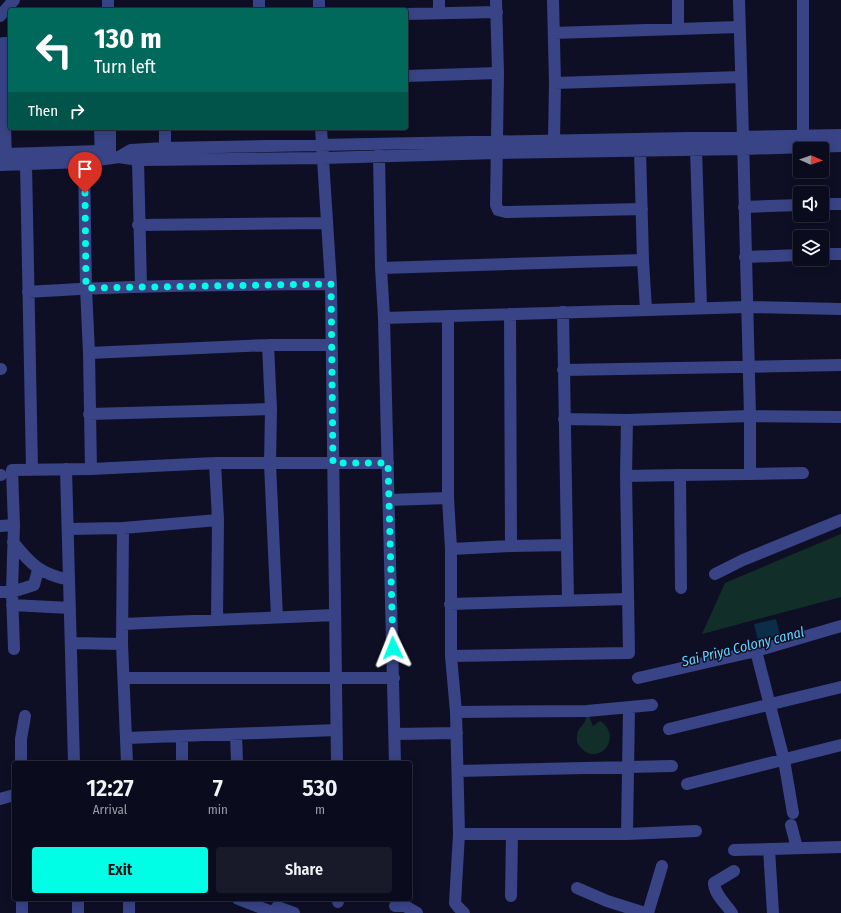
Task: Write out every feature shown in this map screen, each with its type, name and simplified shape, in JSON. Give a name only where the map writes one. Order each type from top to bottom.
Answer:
[{"type":"street","points":[[0,16],[14,0]]},
{"type":"street","points":[[439,0],[440,13]]},
{"type":"street","points":[[553,0],[555,83],[554,140]]},
{"type":"street","points":[[678,0],[678,29]]},
{"type":"street","points":[[739,0],[750,416],[750,474]]},
{"type":"street","points":[[803,0],[803,136]]},
{"type":"street","points":[[408,14],[440,13],[496,6],[498,73],[496,205],[498,210],[506,212],[642,209]]},
{"type":"street","points":[[554,33],[739,27]]},
{"type":"street","points":[[4,161],[7,99],[2,85],[3,43],[8,43]]},
{"type":"street","points":[[408,76],[498,73]]},
{"type":"street","points":[[555,83],[741,77]]},
{"type":"street","points":[[101,130],[108,156]]},
{"type":"street","points":[[108,156],[110,130]]},
{"type":"street","points":[[165,130],[165,148]]},
{"type":"street","points":[[321,130],[331,284],[336,761]]},
{"type":"street","points":[[4,161],[26,164],[84,162],[131,150],[322,144],[640,150],[696,149],[803,136],[841,135]]},
{"type":"street","points":[[4,161],[108,156],[138,160],[323,158],[497,147],[554,140],[841,146]]},
{"type":"street","points":[[696,149],[702,308]]},
{"type":"street","points":[[640,150],[646,310]]},
{"type":"street","points":[[379,155],[395,761]]},
{"type":"street","points":[[138,160],[138,225],[141,286]]},
{"type":"street","points":[[84,162],[91,469]]},
{"type":"street","points":[[26,164],[32,469]]},
{"type":"street","points":[[829,204],[841,204]]},
{"type":"street","points":[[744,207],[793,205]]},
{"type":"street","points":[[138,225],[326,223]]},
{"type":"street","points":[[829,254],[841,254]]},
{"type":"street","points":[[745,257],[793,255]]},
{"type":"street","points":[[381,268],[643,260]]},
{"type":"street","points":[[28,292],[141,286],[331,284]]},
{"type":"street","points":[[384,318],[747,307],[841,309]]},
{"type":"street","points":[[563,312],[568,601]]},
{"type":"street","points":[[510,314],[511,546]]},
{"type":"street","points":[[448,316],[448,498],[451,549],[451,656],[457,733],[459,834],[455,903],[460,912]]},
{"type":"street","points":[[89,353],[268,345],[331,345]]},
{"type":"street","points":[[268,345],[271,409],[270,464],[277,617]]},
{"type":"street","points":[[563,370],[841,366]]},
{"type":"street","points":[[89,414],[271,409]]},
{"type":"street","points":[[564,419],[627,420],[750,416],[841,417]]},
{"type":"street","points":[[451,656],[629,653],[626,476],[627,420]]},
{"type":"street","points":[[14,649],[12,605],[6,592],[14,526],[12,470],[91,469],[215,464],[388,463]]},
{"type":"street","points":[[215,464],[218,520],[217,620]]},
{"type":"street","points":[[66,469],[74,761]]},
{"type":"street","points":[[626,476],[803,473]]},
{"type":"street","points":[[680,474],[681,588]]},
{"type":"street","points":[[389,500],[448,498]]},
{"type":"street","points":[[68,530],[123,528],[218,520]]},
{"type":"street","points":[[715,574],[743,560],[841,520]]},
{"type":"street","points":[[0,526],[14,526]]},
{"type":"street","points":[[123,528],[122,644],[125,678],[127,761]]},
{"type":"street","points":[[13,542],[38,570],[69,580]]},
{"type":"street","points":[[451,549],[567,545]]},
{"type":"street","points":[[6,592],[34,586],[38,570]]},
{"type":"street","points":[[450,604],[628,599]]},
{"type":"street","points":[[12,605],[70,608]]},
{"type":"street","points":[[123,624],[335,615]]},
{"type":"street","points":[[638,678],[756,650],[841,626]]},
{"type":"street","points":[[71,643],[122,644]]},
{"type":"street","points":[[756,650],[784,760],[794,813]]},
{"type":"street","points":[[125,678],[394,678]]},
{"type":"street","points":[[669,729],[841,687]]},
{"type":"street","points":[[456,712],[588,711],[652,705]]},
{"type":"street","points":[[627,834],[629,708]]},
{"type":"street","points":[[21,761],[25,716]]},
{"type":"street","points":[[127,738],[336,730]]},
{"type":"street","points":[[395,734],[457,733]]},
{"type":"street","points":[[236,734],[237,761]]},
{"type":"street","points":[[182,736],[182,761]]},
{"type":"street","points":[[687,784],[784,760],[840,749]]},
{"type":"street","points":[[458,771],[672,766]]},
{"type":"street","points":[[0,799],[12,796]]},
{"type":"street","points":[[790,825],[797,848]]},
{"type":"street","points":[[459,834],[627,834],[696,832]]},
{"type":"street","points":[[511,896],[512,834]]},
{"type":"street","points":[[734,850],[841,847]]},
{"type":"street","points":[[769,849],[773,913]]},
{"type":"street","points":[[577,888],[607,901],[647,913],[662,866]]},
{"type":"street","points":[[732,913],[716,892],[714,883],[734,871]]},
{"type":"street","points":[[22,901],[22,913]]},
{"type":"street","points":[[78,901],[78,913]]},
{"type":"street","points":[[129,901],[129,913]]},
{"type":"street","points":[[243,901],[275,913],[277,907],[294,913]]},
{"type":"street","points":[[395,906],[405,906],[417,913]]},
{"type":"green space","points":[[841,534],[841,597],[702,634],[725,583]]},
{"type":"green space","points":[[587,711],[593,726],[600,721],[607,727],[610,735],[606,747],[601,752],[595,754],[589,753],[582,749],[577,742],[578,732],[585,722]]},
{"type":"water","points":[[776,619],[780,635],[758,641],[754,624]]},
{"type":"route","points":[[85,193],[86,288],[331,284],[333,463],[388,463],[393,648]]},
{"type":"water label","name":"Sai Priya Colony canal","points":[[743,647]]}]
